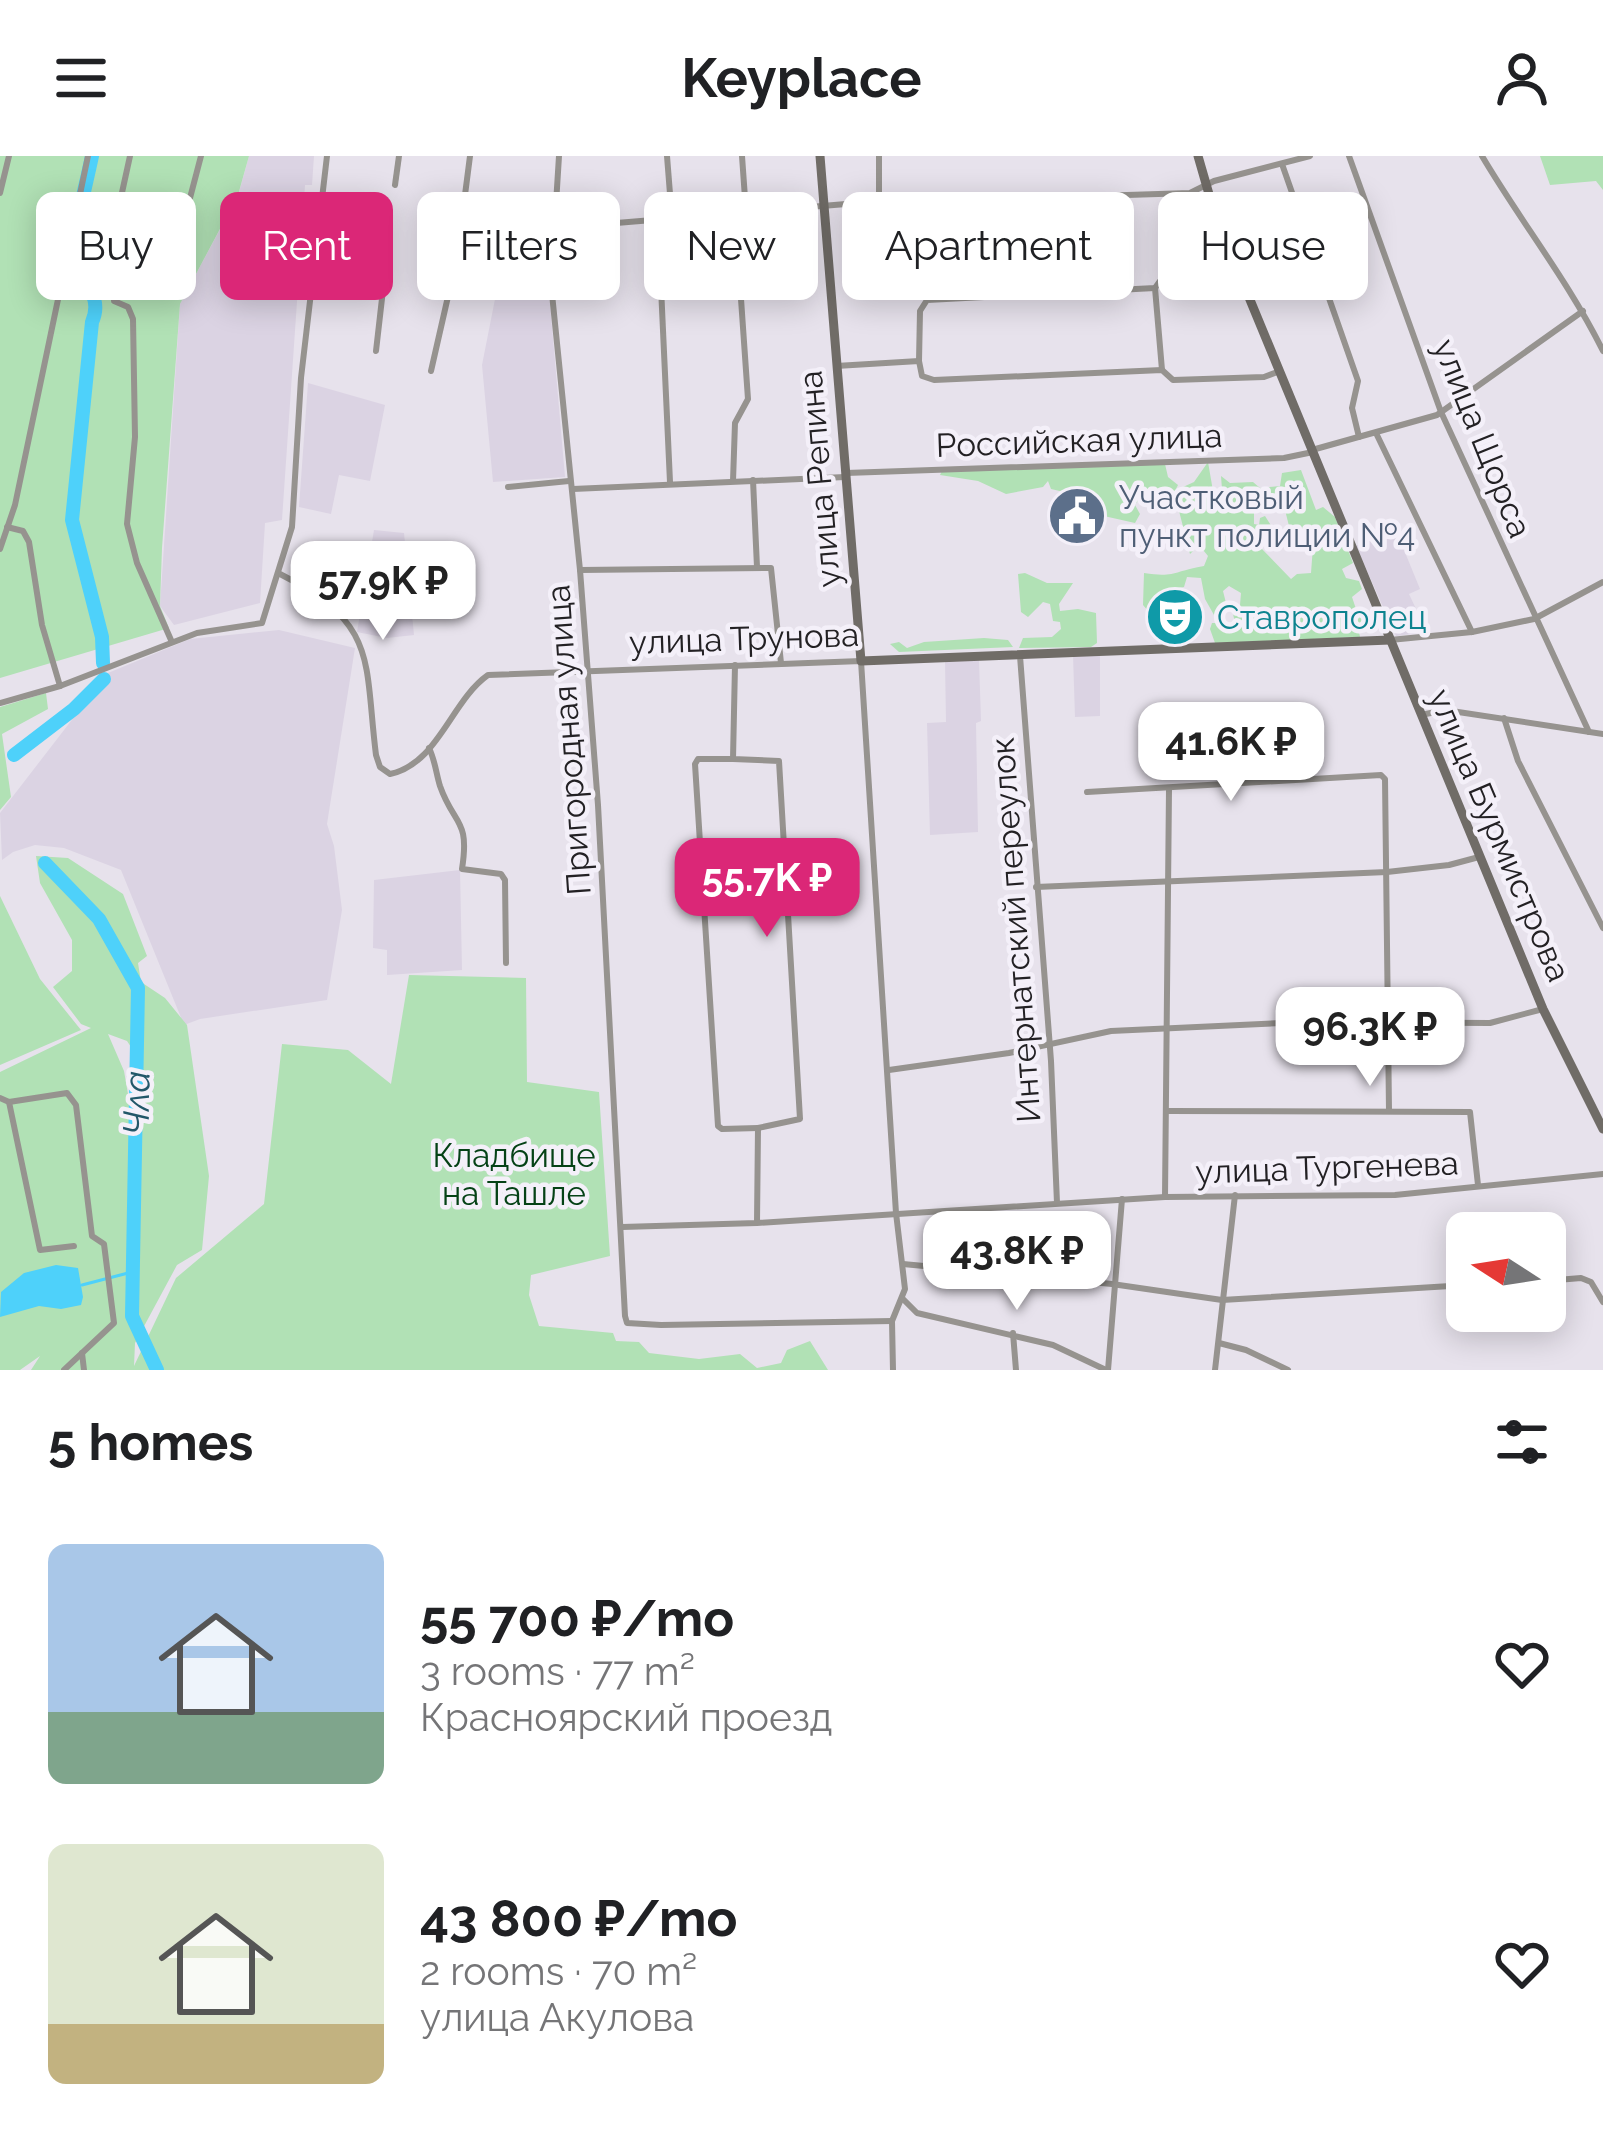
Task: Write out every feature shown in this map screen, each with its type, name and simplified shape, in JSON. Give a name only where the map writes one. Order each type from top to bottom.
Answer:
[{"type":"street","points":[[0,193],[9,156]]},
{"type":"street","points":[[0,549],[15,505],[88,156]]},
{"type":"street","points":[[130,156],[114,229],[114,301],[128,307],[134,319],[135,437],[127,524],[137,563],[172,641]]},
{"type":"street","points":[[192,192],[201,156]]},
{"type":"street","points":[[323,192],[327,156]]},
{"type":"street","points":[[395,185],[399,156]]},
{"type":"street","points":[[466,192],[470,156]]},
{"type":"street","name":"Пригородная улица","points":[[556,192],[559,156]]},
{"type":"street","points":[[667,156],[670,192]]},
{"type":"street","points":[[742,156],[745,192]]},
{"type":"street","name":"улица Репина","points":[[820,156],[862,662],[902,1264],[903,1298],[892,1321],[893,1370]]},
{"type":"street","points":[[879,156],[879,192]]},
{"type":"street","name":"улица Бурмистрова","points":[[1198,156],[1207,192]]},
{"type":"street","points":[[1134,195],[1190,193],[1204,184],[1310,156]]},
{"type":"street","name":"улица Щорса","points":[[1349,156],[1441,412],[1589,732]]},
{"type":"street","points":[[1481,156],[1583,311],[1603,351]]},
{"type":"street","points":[[1282,164],[1358,381],[1352,408],[1359,437]]},
{"type":"street","points":[[818,206],[842,205]]},
{"type":"street","points":[[1158,284],[1162,370],[1173,380],[1264,377],[1280,371]]},
{"type":"street","points":[[1155,288],[927,300],[920,311],[919,362],[922,376],[934,380],[1162,370]]},
{"type":"street","points":[[0,703],[60,686],[172,641],[262,623],[292,527],[311,300]]},
{"type":"street","points":[[376,351],[382,300]]},
{"type":"street","points":[[431,371],[446,300]]},
{"type":"street","name":"Пригородная улица","points":[[552,300],[580,570],[627,1323],[892,1321]]},
{"type":"street","points":[[662,300],[670,482]]},
{"type":"street","points":[[733,481],[735,423],[748,399],[741,300]]},
{"type":"street","name":"улица Бурмистрова","points":[[1250,300],[1543,1009],[1603,1129]]},
{"type":"street","name":"Российская улица","points":[[508,487],[1284,458],[1441,412],[1583,311]]},
{"type":"street","points":[[836,367],[919,362]]},
{"type":"street","points":[[1376,433],[1472,632]]},
{"type":"street","points":[[753,480],[757,567]]},
{"type":"street","points":[[6,527],[22,531],[28,542],[42,625],[60,686]]},
{"type":"street","points":[[580,570],[757,567],[773,572],[781,663]]},
{"type":"street","points":[[280,574],[322,600],[362,645],[370,673],[380,767],[396,774],[429,748],[446,802],[462,823],[466,846],[462,869],[501,874],[505,880],[506,963]]},
{"type":"street","points":[[1390,640],[1472,632],[1534,619],[1603,581]]},
{"type":"street","name":"улица Трунова","points":[[429,748],[488,676],[1390,640]]},
{"type":"street","name":"Интернатский переулок","points":[[1020,653],[1057,1203]]},
{"type":"street","points":[[733,759],[735,665]]},
{"type":"street","points":[[1421,715],[1445,710],[1603,734]]},
{"type":"street","points":[[1504,718],[1518,761],[1603,928]]},
{"type":"street","points":[[698,759],[733,759],[779,761],[800,1119],[722,1130],[718,1126],[695,764],[698,759]]},
{"type":"street","points":[[1088,792],[1274,779],[1385,779],[1389,1110]]},
{"type":"street","points":[[1165,1197],[1169,789]]},
{"type":"street","points":[[1036,887],[1387,872],[1479,857]]},
{"type":"street","points":[[889,1070],[1009,1053],[1111,1031],[1490,1023],[1543,1009]]},
{"type":"street","points":[[0,1098],[9,1102],[68,1093],[76,1105],[92,1236],[104,1244],[114,1323],[64,1370]]},
{"type":"street","points":[[9,1102],[40,1250],[74,1246]]},
{"type":"street","points":[[1167,1112],[1469,1112],[1478,1185]]},
{"type":"street","points":[[757,1223],[758,1128]]},
{"type":"street","name":"улица Тургенева","points":[[622,1227],[1165,1197],[1396,1195],[1603,1174]]},
{"type":"street","points":[[1215,1370],[1235,1195]]},
{"type":"street","points":[[903,1298],[917,1313],[1053,1345],[1107,1370],[1122,1199]]},
{"type":"street","points":[[902,1264],[1112,1284],[1222,1300],[1446,1286]]},
{"type":"street","points":[[1566,1280],[1591,1282],[1603,1302]]},
{"type":"street","points":[[1013,1334],[1016,1370]]},
{"type":"street","points":[[1217,1343],[1246,1350],[1288,1370]]},
{"type":"street","points":[[82,1353],[84,1370]]},
{"type":"shaded area","points":[[249,156],[314,156],[312,185],[305,185],[305,192],[239,192]]},
{"type":"shaded area","points":[[220,230],[220,300],[297,300],[282,520],[265,523],[260,603],[174,625],[160,606],[180,304],[196,300],[196,274]]},
{"type":"shaded area","points":[[495,300],[550,300],[565,477],[493,482],[482,365]]},
{"type":"shaded area","points":[[308,383],[385,405],[370,481],[339,475],[331,514],[299,507]]},
{"type":"shaded area","points":[[1395,528],[1420,589],[1409,594],[1417,611],[1413,614],[1418,633],[1396,636],[1356,546]]},
{"type":"shaded area","points":[[374,530],[404,533],[414,635],[387,638],[357,632]]},
{"type":"shaded area","points":[[279,630],[355,648],[327,824],[342,910],[327,1000],[184,1025],[121,870],[64,848],[35,845],[2,860],[0,813],[108,673],[190,639]]},
{"type":"shaded area","points":[[1100,654],[1100,716],[1075,717],[1073,655]]},
{"type":"shaded area","points":[[979,660],[978,832],[930,835],[927,723],[946,722],[945,661]]},
{"type":"shaded area","points":[[460,870],[462,970],[387,975],[387,950],[373,948],[374,880]]},
{"type":"green space","points":[[0,156],[249,156],[239,192],[220,192],[220,229],[196,274],[196,192],[36,192],[36,300],[182,300],[162,548],[160,606],[169,628],[0,678]]},
{"type":"green space","points":[[1540,156],[1603,156],[1603,190],[1596,181],[1550,185]]},
{"type":"green space","points":[[1208,462],[1213,491],[1222,489],[1221,476],[1230,483],[1253,482],[1260,488],[1280,486],[1282,473],[1301,470],[1316,510],[1323,507],[1335,517],[1353,563],[1342,569],[1362,589],[1352,597],[1367,623],[1358,627],[1360,637],[1215,643],[1212,623],[1235,623],[1232,609],[1240,605],[1241,593],[1229,586],[1223,591],[1227,607],[1214,615],[1201,578],[1187,577],[1184,587],[1162,591],[1156,608],[1149,612],[1143,605],[1144,573],[1169,574],[1204,566],[1208,556],[1199,545],[1190,554],[1178,507],[1183,487],[1194,482]],"holes":[[[1288,495],[1289,526],[1302,532],[1313,546],[1311,573],[1291,579],[1261,548],[1259,536],[1272,527],[1265,516],[1259,525],[1254,524],[1254,512],[1266,509],[1272,498]]]},
{"type":"green space","points":[[1165,464],[1168,477],[1178,485],[1174,493],[1143,496],[1135,505],[1140,514],[1135,523],[1095,514],[1090,498],[1051,489],[1048,481],[1043,487],[1006,494],[978,481],[940,475],[942,471]]},
{"type":"green space","points":[[1018,574],[1047,583],[1073,583],[1059,604],[1060,611],[1096,613],[1097,643],[1091,647],[1019,648],[1023,638],[1052,637],[1061,629],[1060,622],[1053,621],[1050,604],[1043,602],[1028,617],[1021,612]]},
{"type":"green space","points":[[1008,640],[1013,647],[899,652],[890,644],[899,642],[907,648],[924,642]]},
{"type":"green space","points":[[46,693],[48,709],[2,734],[11,797],[0,810],[0,707]]},
{"type":"green space","name":"Кладбище на Ташле","points":[[36,856],[68,858],[123,894],[147,956],[138,963],[141,982],[165,998],[187,1025],[209,1176],[202,1250],[177,1265],[135,1343],[134,1366],[176,1278],[264,1204],[282,1044],[348,1050],[391,1084],[409,975],[526,978],[527,1082],[599,1092],[610,1256],[531,1275],[529,1295],[539,1326],[613,1333],[616,1341],[639,1342],[649,1353],[699,1359],[740,1354],[757,1368],[781,1363],[787,1350],[810,1341],[828,1370],[31,1370],[40,1356],[20,1370],[0,1370],[0,1072],[91,1028],[81,1024],[53,987],[72,971],[72,940],[40,883]],"holes":[[[108,1034],[127,1041],[135,1053],[130,1061],[129,1100],[124,1071]]]},
{"type":"green space","points":[[0,896],[40,979],[81,1030],[0,1065]]},
{"type":"water","points":[[56,1265],[78,1268],[81,1305],[39,1306],[0,1317],[1,1292],[24,1273]]},
{"type":"waterway","name":"Чла","points":[[92,156],[76,251],[95,312],[72,520],[102,637],[103,663]]},
{"type":"waterway","name":"Чла","points":[[14,755],[104,679]]},
{"type":"waterway","name":"Чла","points":[[45,863],[99,919],[138,988],[132,1316],[157,1370]]},
{"type":"waterway","points":[[82,1285],[132,1272]]},
{"type":"place","name":"Участковый пункт полиции №4","points":[[1077,516]]},
{"type":"place","name":"Ставрополец","points":[[1175,617]]}]
